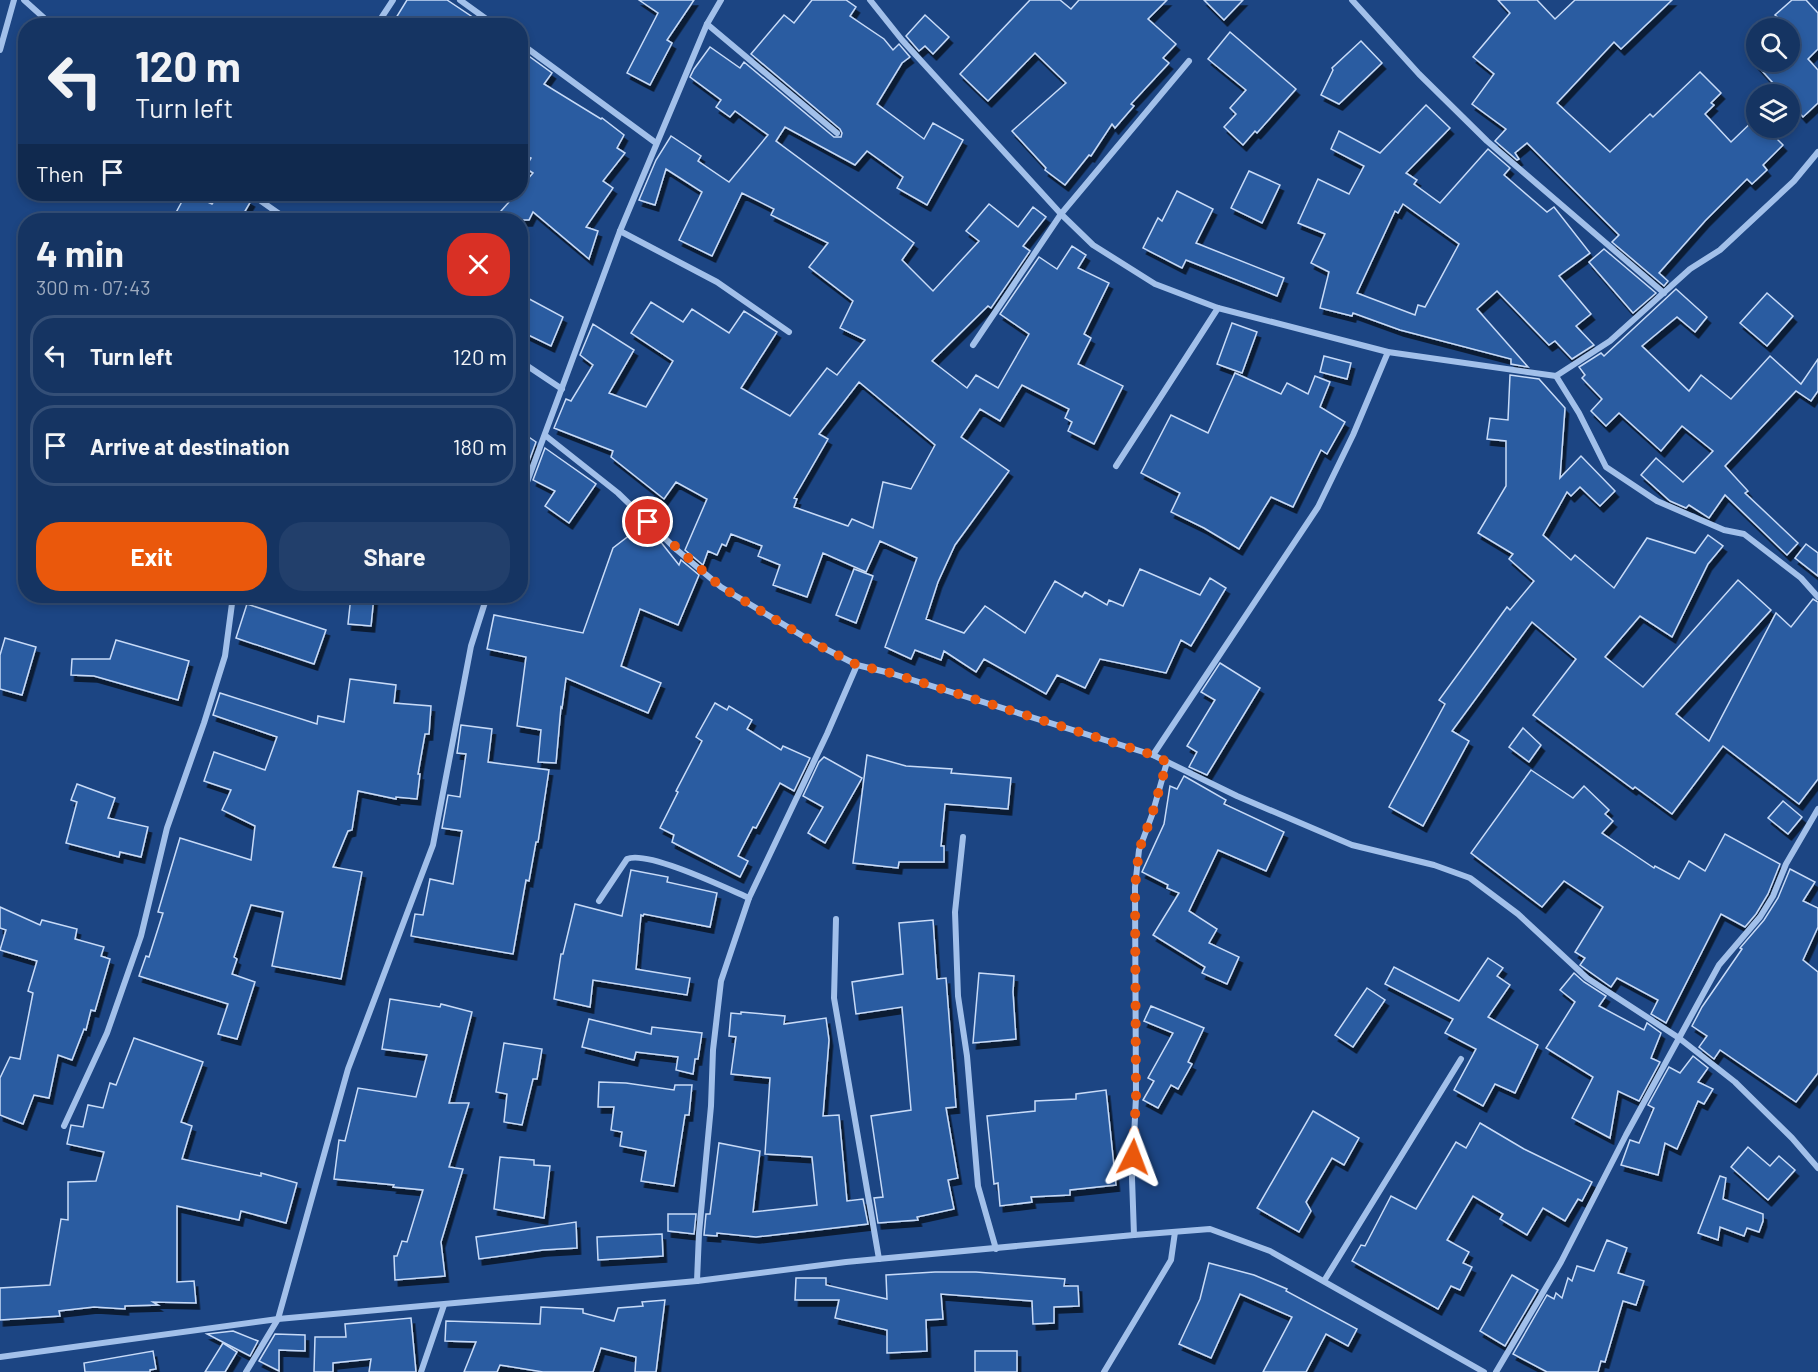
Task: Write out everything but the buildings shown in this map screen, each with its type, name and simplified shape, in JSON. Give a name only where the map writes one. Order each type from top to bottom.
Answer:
[{"type":"street","points":[[0,50],[15,0]]},
{"type":"street","points":[[24,0],[44,18]]},
{"type":"street","points":[[381,18],[393,0]]},
{"type":"street","points":[[460,0],[485,18]]},
{"type":"street","points":[[528,481],[620,231],[707,24],[721,0]]},
{"type":"street","points":[[870,0],[902,40],[1061,214],[1093,245],[1155,284],[1218,308],[1388,352],[1556,376],[1610,341],[1690,269],[1720,250],[1794,181],[1818,152]]},
{"type":"street","points":[[1352,0],[1419,74],[1487,141],[1664,293]]},
{"type":"street","points":[[707,24],[837,133]]},
{"type":"street","points":[[528,49],[656,142]]},
{"type":"street","points":[[973,345],[1061,214],[1189,61]]},
{"type":"street","points":[[260,201],[278,213]]},
{"type":"street","points":[[620,231],[717,282],[789,332]]},
{"type":"street","points":[[1116,466],[1218,308]]},
{"type":"street","points":[[1153,755],[1318,507],[1353,435],[1388,352]]},
{"type":"street","points":[[528,366],[562,389]]},
{"type":"street","points":[[1556,376],[1580,413],[1606,467],[1657,501],[1724,530],[1744,534],[1801,578],[1818,597]]},
{"type":"street","points":[[546,436],[618,493],[677,550],[721,587],[816,644],[857,665],[891,673],[1153,755],[1237,796],[1352,845],[1434,865],[1470,878],[1518,914],[1587,978],[1679,1038],[1735,1082],[1792,1138],[1818,1168]]},
{"type":"street","points":[[64,1126],[107,1033],[141,936],[167,828],[225,656],[232,603]]},
{"type":"street","points":[[246,1372],[278,1319],[348,1069],[433,845],[471,646],[485,603]]},
{"type":"street","points":[[697,1281],[699,1233],[711,1106],[713,1050],[721,981],[749,898],[857,665]]},
{"type":"street","points":[[1134,1235],[1132,1178],[1136,1097],[1135,887],[1139,850],[1167,762]]},
{"type":"street","points":[[1496,1372],[1561,1262],[1626,1135],[1719,964],[1760,917],[1773,896],[1786,864],[1818,809]]},
{"type":"street","points":[[963,837],[955,912],[958,996],[967,1056],[978,1186],[996,1249]]},
{"type":"street","points":[[599,901],[627,859],[634,856],[676,868],[749,898]]},
{"type":"street","points":[[836,919],[834,998],[879,1259]]},
{"type":"street","points":[[1324,1281],[1461,1059]]},
{"type":"street","points":[[0,1357],[278,1319],[697,1281],[879,1259],[1210,1229],[1270,1251],[1484,1372]]},
{"type":"street","points":[[1104,1372],[1171,1260],[1175,1232]]},
{"type":"street","points":[[421,1372],[444,1305]]},
{"type":"route","points":[[648,522],[721,587],[816,644],[857,665],[891,673],[1049,722],[1153,755],[1167,762],[1139,850],[1135,887],[1136,1097],[1133,1157]]}]
